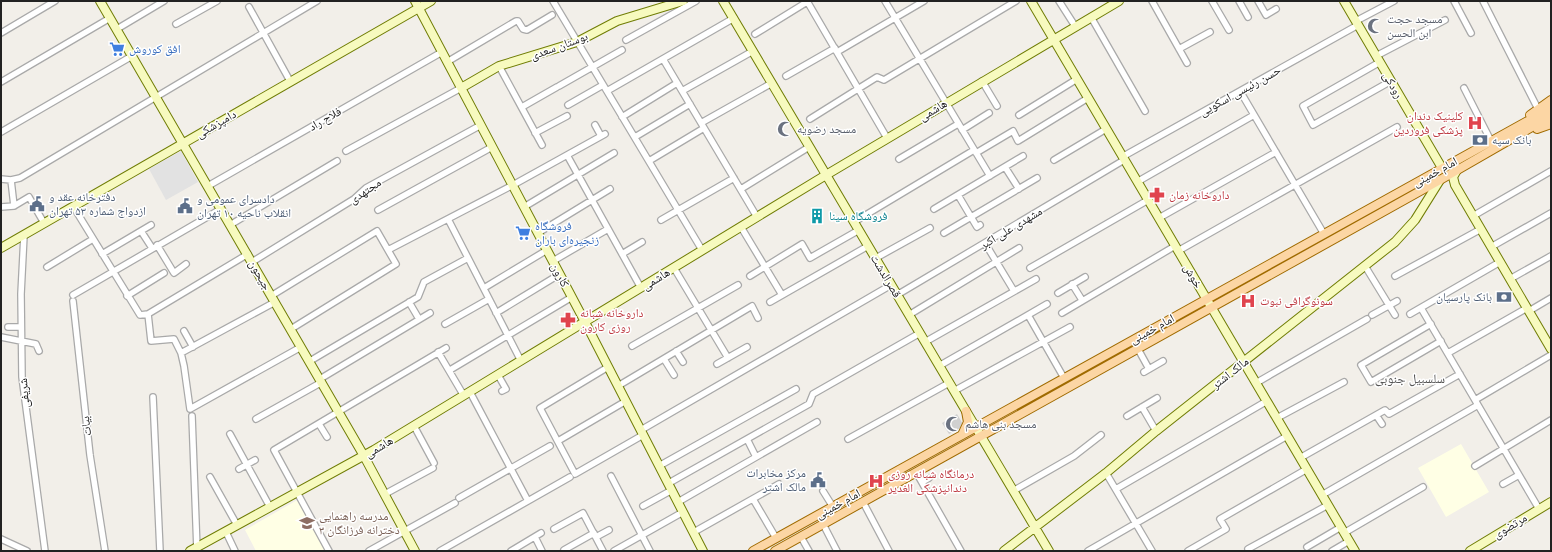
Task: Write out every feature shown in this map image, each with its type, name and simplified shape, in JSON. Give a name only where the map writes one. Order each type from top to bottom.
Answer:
[{"type":"main road","name":"جیحون","points":[[100,1],[339,412],[385,494],[412,550]]},
{"type":"main road","name":"دامپزشکی","points":[[1,248],[290,81],[417,5],[431,1]]},
{"type":"main road","name":"بوستان سعدی","points":[[461,88],[499,66],[578,42],[617,20],[683,1]]},
{"type":"main road","name":"قصرالدشت","points":[[723,1],[1049,551]]},
{"type":"main road","name":"خوش","points":[[1031,1],[1355,551]]},
{"type":"main road","name":"هاشمی","points":[[195,550],[237,525],[364,456],[945,103],[1119,1]]},
{"type":"main road","name":"رودکی","points":[[1344,1],[1442,168]]},
{"type":"main road","name":"کارون","points":[[417,5],[560,274],[703,551]]},
{"type":"main road","points":[[1515,128],[1551,100]]},
{"type":"main road","name":"امام خمینی","points":[[753,551],[1551,108]]},
{"type":"main road","name":"امام خمینی","points":[[775,551],[785,549],[801,537],[823,524],[1520,136],[1551,116]]},
{"type":"main road","points":[[1520,136],[1551,124]]},
{"type":"main road","points":[[1457,170],[1453,179],[1456,186],[1551,349]]},
{"type":"main road","name":"مالک اشتر","points":[[1004,551],[1106,473],[1156,431],[1406,232],[1440,180]]},
{"type":"main road","points":[[1308,243],[1313,251]]},
{"type":"main road","points":[[962,435],[968,422],[966,411]]},
{"type":"main road","name":"مرتضوی","points":[[1470,551],[1551,502]]},
{"type":"street","points":[[1,33],[55,1]]},
{"type":"street","points":[[117,29],[164,1]]},
{"type":"street","points":[[176,24],[217,1]]},
{"type":"street","points":[[1,179],[12,180],[20,178],[155,96],[317,1]]},
{"type":"street","points":[[553,1],[702,250]]},
{"type":"street","points":[[626,40],[696,1]]},
{"type":"street","points":[[755,34],[807,1],[887,138]]},
{"type":"street","points":[[885,1],[990,176]]},
{"type":"street","points":[[786,76],[924,1]]},
{"type":"street","points":[[810,119],[877,77],[884,80],[1016,1]]},
{"type":"street","points":[[1060,1],[1075,26]]},
{"type":"street","points":[[1152,1],[1187,63]]},
{"type":"street","points":[[1212,1],[1229,30]]},
{"type":"street","points":[[1239,1],[1248,17]]},
{"type":"street","points":[[1258,1],[1266,15],[1276,9]]},
{"type":"street","name":"حسن رئیسی اسکویی","points":[[1123,158],[1394,1]]},
{"type":"street","points":[[1454,1],[1471,33]]},
{"type":"street","points":[[1483,1],[1538,109]]},
{"type":"street","points":[[249,7],[290,81]]},
{"type":"street","points":[[448,62],[516,21],[519,22],[523,29],[527,30],[552,14]]},
{"type":"street","points":[[1091,17],[1145,111]]},
{"type":"street","points":[[1,82],[110,18]]},
{"type":"street","points":[[607,91],[734,18]]},
{"type":"street","points":[[1391,81],[1313,125],[1303,106],[1378,59],[1445,20]]},
{"type":"street","points":[[1179,50],[1210,32]]},
{"type":"street","points":[[522,107],[622,50]]},
{"type":"street","points":[[682,91],[753,51]]},
{"type":"street","name":"فلاح راد","points":[[208,186],[442,52]]},
{"type":"street","points":[[1,132],[132,56]]},
{"type":"street","points":[[663,59],[757,217]]},
{"type":"street","points":[[499,66],[542,144]]},
{"type":"street","points":[[1019,115],[1077,79]]},
{"type":"street","points":[[982,81],[997,106]]},
{"type":"street","points":[[622,117],[677,83]]},
{"type":"street","points":[[649,160],[702,125],[772,83]]},
{"type":"street","points":[[568,105],[603,85]]},
{"type":"street","points":[[346,150],[461,88]]},
{"type":"street","points":[[1464,88],[1491,141]]},
{"type":"street","points":[[1240,91],[1324,234]]},
{"type":"street","points":[[854,222],[1012,131],[1018,141],[1088,98]]},
{"type":"street","points":[[635,137],[690,104]]},
{"type":"street","points":[[962,130],[989,113]]},
{"type":"street","points":[[1137,182],[1254,115]]},
{"type":"street","points":[[535,133],[567,116]]},
{"type":"street","points":[[899,159],[958,124]]},
{"type":"street","name":"مجتهدی","points":[[252,262],[354,199],[366,188],[481,125]]},
{"type":"street","points":[[388,250],[513,185],[603,135],[595,125]]},
{"type":"street","points":[[1062,313],[1082,300],[1397,127]]},
{"type":"street","points":[[1054,160],[1106,129]]},
{"type":"street","points":[[378,210],[492,147]]},
{"type":"street","points":[[741,189],[810,147]]},
{"type":"street","points":[[1159,218],[1276,152]]},
{"type":"street","points":[[524,207],[614,153]]},
{"type":"street","points":[[567,155],[641,288]]},
{"type":"street","points":[[934,209],[1023,156]]},
{"type":"street","name":"مشهدی علی اکبر","points":[[897,295],[986,243],[1123,158]]},
{"type":"street","points":[[230,224],[337,161]]},
{"type":"street","points":[[1005,166],[1019,189]]},
{"type":"street","points":[[1473,216],[1551,171]]},
{"type":"street","points":[[661,220],[734,178]]},
{"type":"street","points":[[944,233],[1037,178]]},
{"type":"street","points":[[12,180],[14,206]]},
{"type":"street","points":[[538,233],[610,189]]},
{"type":"street","points":[[958,195],[977,227],[980,225]]},
{"type":"street","points":[[1,207],[14,206],[29,198],[44,223]]},
{"type":"street","points":[[1030,268],[1148,200]]},
{"type":"street","points":[[73,206],[138,315],[148,314],[248,254]]},
{"type":"street","points":[[112,272],[221,208]]},
{"type":"street","points":[[1491,247],[1551,213]]},
{"type":"street","points":[[448,219],[521,361]]},
{"type":"street","points":[[102,254],[152,225]]},
{"type":"street","points":[[741,227],[782,295]]},
{"type":"street","points":[[876,258],[930,228]]},
{"type":"street","points":[[553,261],[608,229]]},
{"type":"street","points":[[750,276],[802,244],[810,258],[859,230]]},
{"type":"street","points":[[1395,276],[1481,230]]},
{"type":"street","points":[[141,231],[174,273],[186,264]]},
{"type":"street","points":[[181,353],[273,299],[377,231],[396,264],[291,329]]},
{"type":"street","name":"شریفی","points":[[24,235],[21,340],[25,411],[45,551]]},
{"type":"street","points":[[47,267],[93,239]]},
{"type":"street","points":[[622,254],[642,242]]},
{"type":"street","points":[[986,243],[1014,291]]},
{"type":"street","points":[[610,247],[616,244]]},
{"type":"street","points":[[770,302],[868,246]]},
{"type":"street","points":[[909,315],[1019,248]]},
{"type":"street","points":[[484,288],[547,250]]},
{"type":"street","points":[[1510,279],[1551,256]]},
{"type":"street","points":[[310,361],[418,297],[424,282],[468,258]]},
{"type":"street","points":[[1410,314],[1500,262]]},
{"type":"street","points":[[1365,266],[1395,315]]},
{"type":"street","points":[[674,268],[728,358]]},
{"type":"street","name":"بیات","points":[[105,551],[90,455],[73,298],[112,272]]},
{"type":"street","points":[[127,296],[164,273]]},
{"type":"street","points":[[496,313],[560,274]]},
{"type":"street","points":[[1058,293],[1085,277]]},
{"type":"street","points":[[925,342],[1036,279]]},
{"type":"street","points":[[1072,284],[1082,300]]},
{"type":"street","points":[[632,346],[738,285]]},
{"type":"street","points":[[440,551],[573,475],[737,373],[891,285]]},
{"type":"street","points":[[450,370],[572,297]]},
{"type":"street","points":[[1448,353],[1551,298]]},
{"type":"street","points":[[445,324],[489,300]]},
{"type":"street","points":[[1256,383],[1397,301]]},
{"type":"street","points":[[409,302],[419,319]]},
{"type":"street","points":[[940,366],[1047,304]]},
{"type":"street","points":[[618,386],[752,306],[758,318]]},
{"type":"street","points":[[1421,308],[1539,509]]},
{"type":"street","points":[[256,419],[321,381],[430,313]]},
{"type":"street","points":[[148,314],[151,341],[174,340],[181,353],[190,409],[301,347]]},
{"type":"street","points":[[1028,315],[1064,378]]},
{"type":"street","points":[[1431,324],[1361,365],[1372,382],[1441,341]]},
{"type":"street","points":[[8,326],[21,327]]},
{"type":"street","points":[[954,391],[1070,327]]},
{"type":"street","points":[[184,331],[193,347]]},
{"type":"street","points":[[643,506],[670,487],[747,439],[809,404],[813,394],[920,333]]},
{"type":"street","points":[[1,337],[21,340],[37,345],[39,352]]},
{"type":"street","points":[[717,364],[747,347]]},
{"type":"street","points":[[329,551],[274,450],[446,348]]},
{"type":"street","points":[[1138,349],[1146,370],[1163,361]]},
{"type":"street","points":[[676,351],[683,362]]},
{"type":"street","points":[[438,352],[467,394],[528,501]]},
{"type":"street","points":[[1322,495],[1551,355]]},
{"type":"street","points":[[664,358],[674,375]]},
{"type":"street","points":[[573,475],[558,441],[540,408],[608,367]]},
{"type":"street","points":[[1300,458],[1385,410],[1389,414],[1460,374]]},
{"type":"street","points":[[498,375],[506,389],[502,391]]},
{"type":"street","points":[[1277,418],[1344,382]]},
{"type":"street","points":[[848,439],[949,383]]},
{"type":"street","points":[[659,466],[796,389]]},
{"type":"street","points":[[153,397],[160,551]]},
{"type":"street","points":[[1127,416],[1157,398]]},
{"type":"street","points":[[1116,489],[1267,400]]},
{"type":"street","points":[[558,441],[626,401]]},
{"type":"street","points":[[1142,407],[1156,431]]},
{"type":"street","points":[[1376,415],[1382,424]]},
{"type":"street","points":[[192,416],[195,550]]},
{"type":"street","points":[[1475,466],[1551,420]]},
{"type":"street","points":[[678,502],[818,422]]},
{"type":"street","points":[[319,424],[327,437]]},
{"type":"street","points":[[385,494],[434,466],[414,426]]},
{"type":"street","points":[[230,434],[270,507]]},
{"type":"street","points":[[1013,491],[1074,456],[1101,435]]},
{"type":"street","points":[[1088,551],[1287,436]]},
{"type":"street","points":[[747,439],[756,457]]},
{"type":"street","points":[[459,498],[550,446]]},
{"type":"street","points":[[239,469],[255,460]]},
{"type":"street","points":[[1188,551],[1226,529],[1220,519],[1307,469]]},
{"type":"street","points":[[916,472],[961,551]]},
{"type":"street","points":[[1106,473],[1152,551]]},
{"type":"street","points":[[1503,484],[1519,475]]},
{"type":"street","points":[[611,476],[650,551]]},
{"type":"street","points":[[210,477],[237,525]]},
{"type":"street","points":[[922,482],[929,478]]},
{"type":"street","points":[[694,532],[779,484]]},
{"type":"street","points":[[1307,547],[1423,487]]},
{"type":"street","points":[[824,491],[833,507]]},
{"type":"street","points":[[753,498],[776,538]]},
{"type":"street","points":[[863,502],[889,551]]},
{"type":"street","points":[[369,551],[455,503]]},
{"type":"street","points":[[1248,549],[1328,505]]},
{"type":"street","points":[[614,551],[683,512]]},
{"type":"street","points":[[554,529],[583,513],[603,551]]},
{"type":"street","points":[[823,524],[837,551]]},
{"type":"street","points":[[564,550],[609,530]]},
{"type":"street","points":[[226,532],[234,551]]},
{"type":"street","points":[[511,551],[542,533]]},
{"type":"street","points":[[535,537],[542,551]]},
{"type":"street","points":[[801,537],[809,551]]},
{"type":"street","points":[[1,539],[27,551]]},
{"type":"street","points":[[1332,551],[1349,541]]},
{"type":"shaded area","points":[[181,151],[198,182],[166,200],[149,169]]},
{"type":"shaded area","name":"مسجد بنی هاشم","points":[[957,414],[964,426],[949,434],[942,423]]},
{"type":"shaded area","points":[[1461,444],[1489,492],[1446,517],[1418,468]]},
{"type":"shaded area","points":[[299,499],[326,549],[323,551],[256,551],[245,530]]},
{"type":"place","name":"مسجد حجت ابن الحسن","points":[[1375,26]]},
{"type":"place","name":"افق کوروش","points":[[117,49]]},
{"type":"place","name":"کلینیک دندان پزشکی فروردین","points":[[1475,123]]},
{"type":"place","name":"مسجد رضویه","points":[[785,129]]},
{"type":"place","name":"بانک سپه","points":[[1480,140]]},
{"type":"place","name":"داروخانه زمان","points":[[1157,195]]},
{"type":"place","name":"دفترخانه عقد و ازدواج شماره ۵۳ تهران","points":[[37,204]]},
{"type":"place","name":"دادسرای عمومی و انقلاب ناحیه ۱۰ تهران","points":[[185,206]]},
{"type":"place","name":"فروشگاه سینا","points":[[817,216]]},
{"type":"place","name":"فروشگاه زنجیره‌ای باران","points":[[523,233]]},
{"type":"place","name":"بانک پارسیان","points":[[1504,297]]},
{"type":"place","name":"سونوگرافی نبوت","points":[[1248,301]]},
{"type":"place","name":"داروخانه شبانه روزی کارون","points":[[568,320]]},
{"type":"place","name":"مسجد بنی هاشم","points":[[953,424]]},
{"type":"place","name":"مرکز مخابرات مالک اشتر","points":[[818,480]]},
{"type":"place","name":"درمانگاه شبانه روزی دندانپزشکی الغدیر","points":[[876,481]]},
{"type":"place","name":"مدرسه راهنمایی دخترانه فرزانگان ۳","points":[[307,523]]},
{"type":"district","name":"سلسبیل جنوبی","points":[[1410,378]]}]
